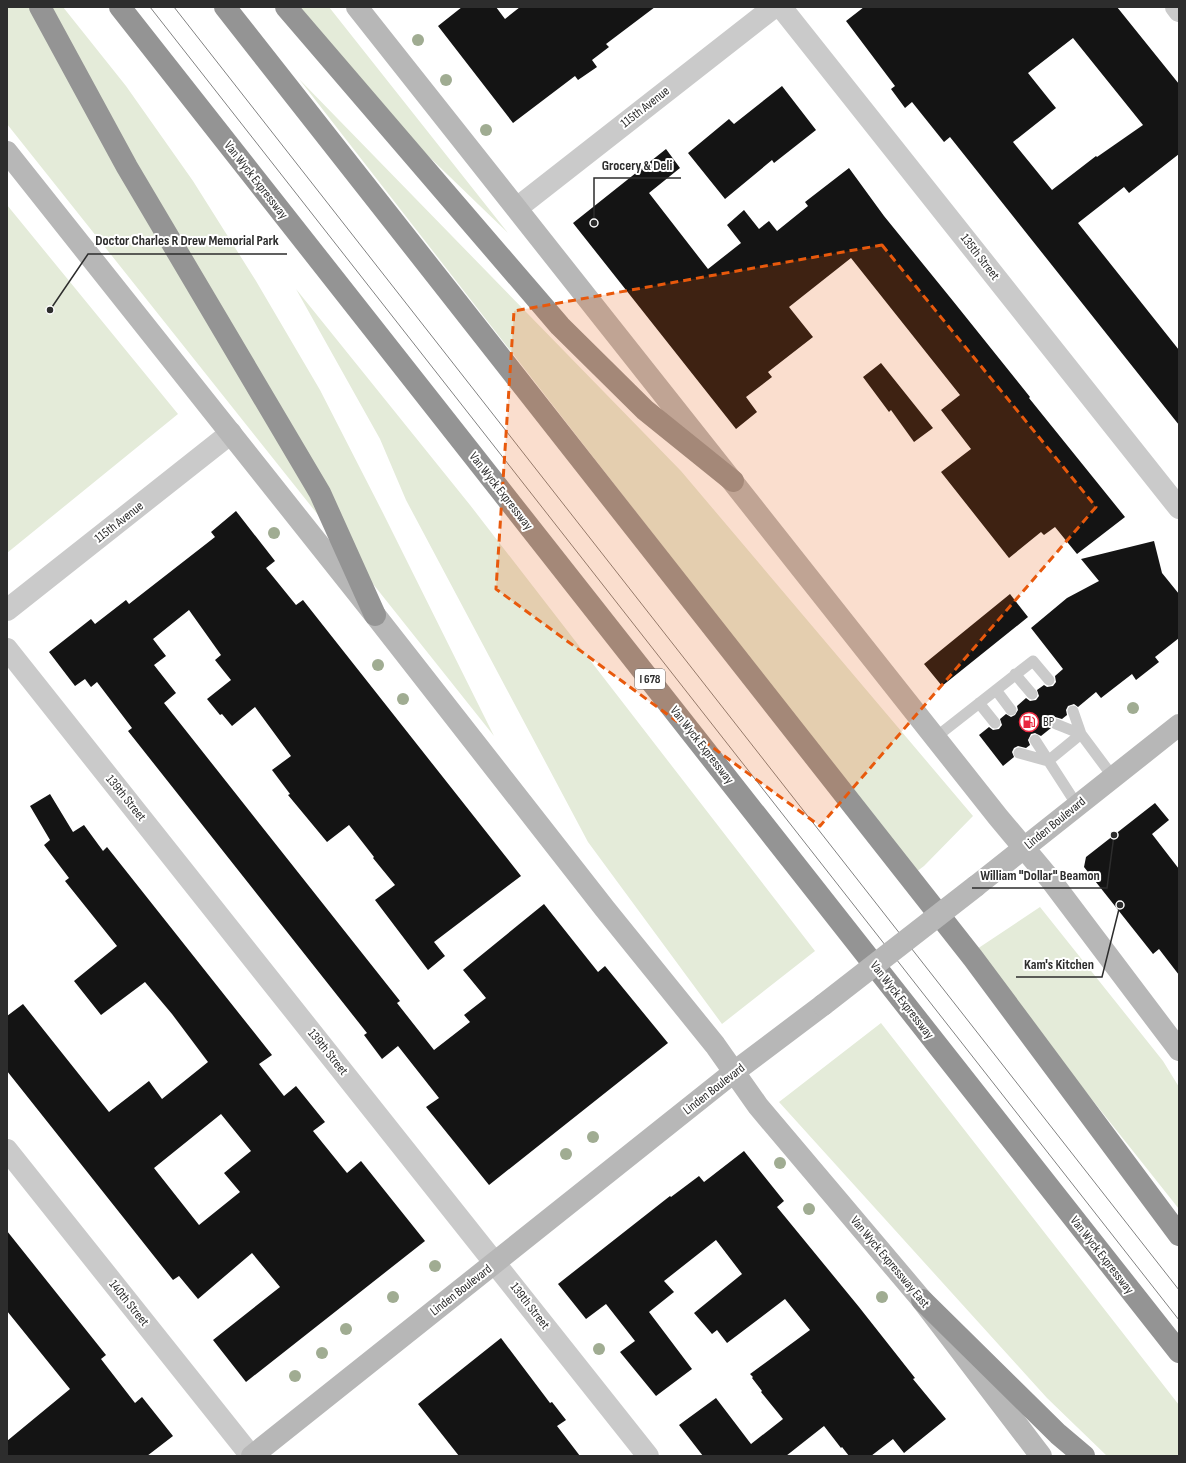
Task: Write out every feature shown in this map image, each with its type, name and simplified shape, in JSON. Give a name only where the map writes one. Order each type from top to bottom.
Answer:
[{"type":"highway","points":[[40,7],[127,167],[320,493],[375,615]]},
{"type":"highway","name":"Van Wyck Expressway","points":[[120,7],[1179,1352]]},
{"type":"highway","points":[[225,7],[973,958],[1179,1235]]},
{"type":"highway","points":[[286,7],[560,326],[645,410],[733,481]]},
{"type":"highway","points":[[922,1300],[1058,1434],[1084,1456]]},
{"type":"main road","points":[[357,7],[1050,879],[1179,1050]]},
{"type":"main road","points":[[7,152],[375,615],[605,909],[715,1045],[734,1072]]},
{"type":"main road","name":"Linden Boulevard","points":[[252,1456],[734,1072],[976,886],[1179,725]]},
{"type":"main road","name":"Van Wyck Expressway East","points":[[734,1072],[758,1106],[922,1300],[1041,1456]]},
{"type":"street","name":"115th Avenue","points":[[517,208],[774,7]]},
{"type":"street","name":"135th Street","points":[[781,7],[1179,508]]},
{"type":"street","points":[[1176,7],[1179,11]]},
{"type":"street","name":"115th Avenue","points":[[7,610],[231,433]]},
{"type":"street","name":"139th Street","points":[[7,649],[496,1262],[648,1456]]},
{"type":"street","name":"140th Street","points":[[7,1150],[252,1456]]},
{"type":"lane","points":[[936,736],[1033,661],[1049,680]]},
{"type":"lane","points":[[1015,674],[1032,694]]},
{"type":"lane","points":[[996,690],[1011,710]]},
{"type":"lane","points":[[979,703],[995,723]]},
{"type":"lane","points":[[1073,711],[1081,734],[1113,777]]},
{"type":"lane","points":[[1056,724],[1081,734]]},
{"type":"lane","points":[[1048,761],[1081,734]]},
{"type":"lane","points":[[1036,740],[1077,805]]},
{"type":"lane","points":[[1019,753],[1048,761]]},
{"type":"highlighted area","points":[[882,245],[1096,507],[820,826],[496,589],[514,311]]},
{"type":"green space","points":[[7,7],[63,7],[126,86],[193,181],[256,281],[320,390],[494,736],[7,124]]},
{"type":"green space","points":[[274,7],[329,7],[508,233],[275,8]]},
{"type":"green space","points":[[299,79],[681,471],[973,816],[924,866],[916,872]]},
{"type":"green space","points":[[7,205],[178,414],[7,553]]},
{"type":"green space","points":[[296,289],[470,505],[815,951],[722,1024],[588,842],[406,500],[380,439]]},
{"type":"green space","points":[[1040,907],[1163,1061],[1179,1087],[1179,1209],[974,951]]},
{"type":"green space","points":[[881,1023],[1179,1405],[1179,1456],[1107,1456],[1047,1398],[779,1102]]},
{"type":"building","points":[[462,7],[496,7],[505,19],[520,7],[655,7],[606,44],[609,47],[592,60],[597,67],[578,80],[575,76],[513,123],[438,26]]},
{"type":"building","points":[[864,7],[1117,7],[1179,84],[1179,154],[1129,193],[1124,187],[1078,223],[1179,350],[1179,425],[950,137],[944,142],[912,102],[905,108],[891,89],[895,86],[846,21]],"holes":[[[1073,38],[1143,125],[1097,157],[1096,156],[1052,190],[1013,142],[1056,108],[1028,73]]]},
{"type":"building","points":[[782,86],[816,130],[774,163],[772,160],[725,199],[688,153],[729,119],[734,124]]},
{"type":"building","points":[[666,149],[680,168],[649,193],[708,269],[741,243],[727,225],[744,210],[759,229],[769,221],[777,231],[808,206],[805,202],[849,168],[884,216],[1125,517],[1077,554],[1055,527],[1044,535],[1041,532],[1009,558],[941,472],[971,449],[941,410],[960,395],[851,258],[789,307],[813,337],[768,372],[772,377],[746,397],[757,412],[736,429],[573,223]]},
{"type":"building","points":[[881,363],[933,428],[914,442],[891,410],[889,412],[863,377]]},
{"type":"building","points":[[236,511],[275,561],[266,568],[296,605],[303,600],[521,876],[434,942],[445,956],[428,970],[375,900],[395,885],[349,825],[327,842],[288,795],[290,794],[272,770],[291,756],[255,707],[232,726],[222,714],[220,715],[207,699],[231,680],[215,660],[221,655],[189,610],[153,639],[166,656],[154,665],[176,693],[164,703],[400,1001],[397,1003],[434,1050],[470,1022],[464,1015],[486,998],[463,970],[544,904],[598,972],[605,966],[668,1043],[489,1185],[426,1107],[439,1098],[398,1046],[382,1059],[364,1035],[367,1033],[128,731],[132,728],[97,682],[91,687],[85,679],[75,686],[49,652],[91,619],[95,624],[126,600],[129,604],[215,537],[211,532]]},
{"type":"building","points":[[1154,541],[1162,573],[1179,594],[1179,638],[1155,657],[1159,662],[1136,680],[1132,674],[1101,698],[1096,692],[1078,707],[1074,704],[1068,706],[1066,710],[1067,715],[1062,719],[1055,717],[1051,719],[1049,725],[1051,728],[1041,736],[1035,733],[1031,734],[1028,740],[1030,745],[1026,748],[1018,746],[1014,748],[1012,752],[1014,757],[1003,766],[979,735],[989,727],[993,730],[999,729],[1002,725],[1000,719],[1006,714],[1011,717],[1015,715],[1018,710],[1017,706],[1026,698],[1030,701],[1036,700],[1039,696],[1037,690],[1044,685],[1047,687],[1053,686],[1056,682],[1055,676],[1063,669],[1031,628],[1067,598],[1099,581],[1081,559]]},
{"type":"building","points":[[1010,594],[1028,617],[942,686],[924,664]]},
{"type":"building","points":[[50,794],[73,832],[84,825],[103,851],[107,847],[272,1055],[259,1064],[284,1096],[296,1086],[325,1122],[313,1131],[347,1173],[361,1161],[425,1241],[246,1382],[213,1340],[280,1287],[252,1253],[198,1299],[179,1276],[173,1280],[7,1071],[7,1016],[23,1004],[109,1112],[149,1081],[162,1099],[208,1062],[172,1014],[145,982],[101,1015],[74,981],[117,946],[65,881],[69,878],[44,845],[50,840],[30,806]],"holes":[[[221,1114],[251,1151],[224,1173],[240,1192],[199,1225],[154,1168]]]},
{"type":"building","points":[[1155,803],[1169,820],[1152,834],[1179,869],[1179,975],[1159,949],[1153,954],[1084,867],[1086,857]]},
{"type":"building","points":[[744,1151],[784,1201],[777,1207],[859,1307],[915,1378],[913,1379],[946,1419],[904,1453],[893,1439],[871,1456],[849,1456],[824,1426],[786,1456],[703,1456],[679,1425],[716,1398],[751,1444],[783,1419],[761,1392],[762,1391],[750,1374],[810,1330],[785,1299],[727,1343],[717,1330],[712,1334],[694,1313],[742,1274],[716,1240],[664,1281],[674,1292],[649,1312],[692,1369],[656,1396],[620,1352],[635,1341],[606,1304],[586,1319],[558,1284],[670,1196],[671,1197],[699,1176],[704,1182]]},
{"type":"building","points":[[7,1231],[106,1355],[101,1359],[135,1403],[142,1397],[173,1436],[147,1456],[7,1456],[7,1441],[70,1389],[7,1311]]},
{"type":"building","points":[[501,1338],[550,1403],[552,1402],[566,1420],[557,1426],[580,1456],[459,1456],[418,1404]]},
{"type":"tram line","points":[[150,7],[1179,1320]]},
{"type":"tram line","points":[[174,7],[1179,1290]]},
{"type":"place","name":"Grocery & Deli","points":[[594,223]]},
{"type":"place","name":"Doctor Charles R Drew Memorial Park","points":[[50,310]]},
{"type":"place","name":"BP","points":[[1029,722]]},
{"type":"place","name":"William \"Dollar\" Beamon","points":[[1114,835]]},
{"type":"place","name":"Kam's Kitchen","points":[[1120,905]]}]
